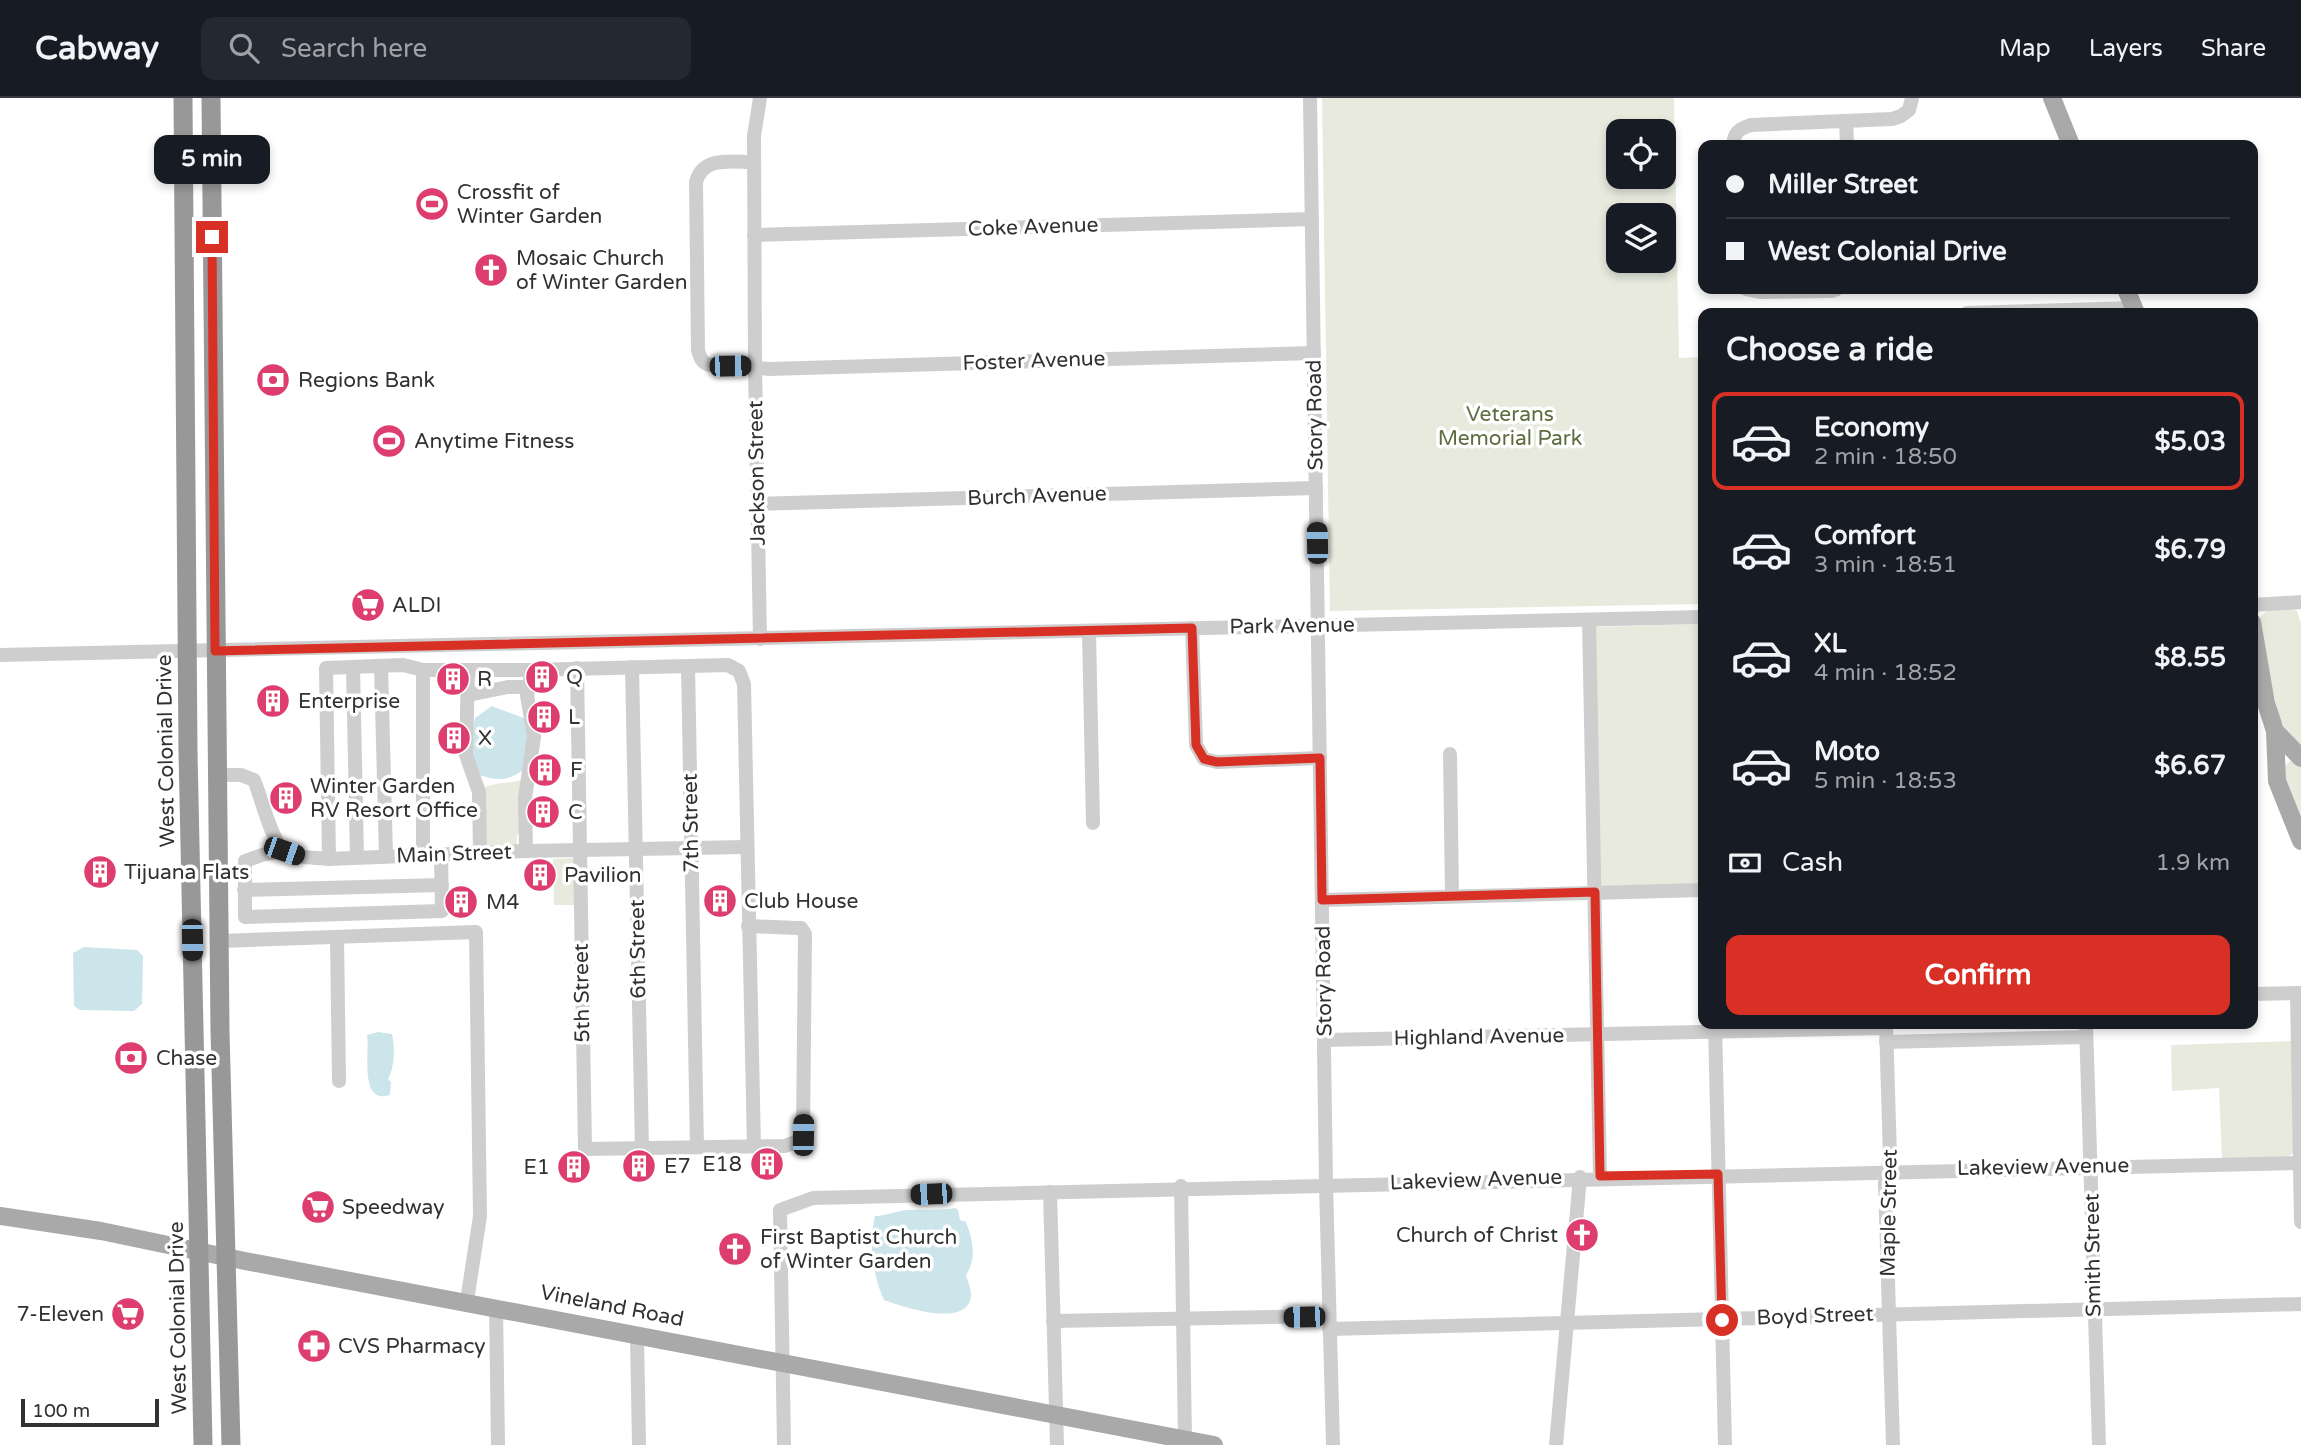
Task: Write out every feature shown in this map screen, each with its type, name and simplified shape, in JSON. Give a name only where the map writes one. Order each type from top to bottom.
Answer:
[{"type":"highway","name":"West Colonial Drive","points":[[183,98],[187,652],[204,1445]]},
{"type":"highway","points":[[202,98],[211,144]]},
{"type":"highway","points":[[211,98],[216,775],[231,1445]]},
{"type":"highway","points":[[186,387],[198,432],[203,442],[213,450]]},
{"type":"highway","points":[[192,846],[199,863],[204,925],[220,941]]},
{"type":"highway","points":[[192,930],[209,950],[220,1031]]},
{"type":"main road","points":[[2052,98],[2069,140]]},
{"type":"main road","points":[[2258,657],[2266,703],[2276,731],[2277,780],[2301,841]]},
{"type":"main road","points":[[2276,731],[2301,759]]},
{"type":"main road","points":[[2276,769],[2289,759],[2301,759]]},
{"type":"main road","name":"Vineland Road","points":[[0,1216],[101,1231],[1214,1445]]},
{"type":"street","name":"Jackson Street","points":[[760,98],[754,136],[760,639]]},
{"type":"street","name":"Story Road","points":[[1310,98],[1326,1184],[1333,1445]]},
{"type":"street","points":[[1734,140],[1740,128],[1751,125],[1901,116],[1909,110],[1912,98]]},
{"type":"street","points":[[1846,121],[1847,140]]},
{"type":"street","name":"Foster Avenue","points":[[754,162],[705,165],[698,172],[695,182],[698,351],[701,359],[715,366],[769,369],[1314,353]]},
{"type":"street","name":"Coke Avenue","points":[[754,235],[1311,219]]},
{"type":"street","name":"Burch Avenue","points":[[757,504],[1316,488]]},
{"type":"street","points":[[2258,605],[2301,602]]},
{"type":"street","name":"Park Avenue","points":[[0,655],[1698,617]]},
{"type":"street","points":[[1589,620],[1600,1176]]},
{"type":"street","points":[[1192,628],[1196,745],[1204,759],[1217,762],[1320,758]]},
{"type":"street","points":[[1089,632],[1093,823]]},
{"type":"street","points":[[329,859],[326,668],[403,665],[423,670],[532,670],[728,665],[739,671],[743,677],[754,1146]]},
{"type":"street","points":[[382,666],[386,856]]},
{"type":"street","name":"7th Street","points":[[688,666],[697,1147]]},
{"type":"street","points":[[353,667],[357,857]]},
{"type":"street","name":"6th Street","points":[[632,667],[642,1148]]},
{"type":"street","name":"5th Street","points":[[577,668],[585,1149],[785,1146],[798,1141],[803,1135],[805,934],[801,928],[748,926]]},
{"type":"street","points":[[423,670],[423,855]]},
{"type":"street","points":[[468,670],[466,755],[479,792],[480,853]]},
{"type":"street","points":[[526,851],[525,798],[534,737],[528,687],[532,670]]},
{"type":"street","points":[[468,695],[508,687],[528,687]]},
{"type":"street","points":[[1450,754],[1452,896]]},
{"type":"street","points":[[216,775],[241,775],[254,780],[275,842],[284,851]]},
{"type":"street","name":"Main Street","points":[[284,851],[300,856],[329,859],[526,851],[747,847]]},
{"type":"street","points":[[284,851],[245,861],[245,917],[442,911],[441,855]]},
{"type":"street","points":[[244,890],[442,884]]},
{"type":"street","points":[[1322,900],[1698,890]]},
{"type":"street","points":[[220,941],[476,932],[480,1216],[467,1301]]},
{"type":"street","points":[[337,937],[339,1081]]},
{"type":"street","points":[[2258,994],[2299,993],[2301,1222]]},
{"type":"street","name":"Highland Avenue","points":[[1325,1040],[1599,1034],[1698,1029]]},
{"type":"street","points":[[1715,1029],[1725,1445]]},
{"type":"street","name":"Highland Avenue","points":[[1772,1029],[2086,1030]]},
{"type":"street","name":"Smith Street","points":[[2086,1030],[2099,1445]]},
{"type":"street","name":"Maple Street","points":[[1886,1031],[1890,1157],[1885,1182],[1893,1445]]},
{"type":"street","name":"Lakeview Avenue","points":[[782,1361],[780,1210],[813,1198],[1600,1176],[2300,1163]]},
{"type":"street","points":[[1556,1445],[1580,1177]]},
{"type":"street","points":[[1181,1186],[1185,1440]]},
{"type":"street","points":[[1050,1192],[1057,1445]]},
{"type":"street","name":"Boyd Street","points":[[1053,1321],[1722,1320],[2301,1304]]},
{"type":"street","points":[[496,1307],[498,1445]]},
{"type":"street","points":[[637,1335],[639,1445]]},
{"type":"street","points":[[782,1361],[784,1445]]},
{"type":"green space","name":"Veterans Memorial Park","points":[[1322,98],[1674,98],[1674,119],[1606,119],[1606,189],[1676,189],[1679,358],[1698,357],[1698,604],[1330,611]]},
{"type":"green space","points":[[2267,610],[2297,611],[2301,624],[2301,751],[2279,720],[2259,619]]},
{"type":"green space","points":[[1698,624],[1698,884],[1600,886],[1595,627]]},
{"type":"green space","points":[[2291,760],[2301,763],[2301,828],[2281,770]]},
{"type":"green space","points":[[522,780],[522,831],[517,835],[517,845],[483,847],[482,789]]},
{"type":"green space","points":[[576,858],[576,905],[554,905],[553,859]]},
{"type":"green space","points":[[2292,1041],[2294,1151],[2281,1158],[2222,1159],[2219,1088],[2172,1091],[2171,1045]]},
{"type":"water","points":[[492,706],[526,719],[530,744],[525,768],[514,776],[503,779],[478,774],[469,749],[475,718]]},
{"type":"water","points":[[84,947],[137,950],[143,956],[142,1004],[134,1011],[80,1010],[74,1006],[73,953]]},
{"type":"water","points":[[378,1032],[392,1034],[394,1057],[388,1079],[391,1082],[390,1095],[380,1096],[374,1092],[368,1076],[367,1035]]},
{"type":"water","points":[[955,1208],[960,1220],[966,1222],[972,1243],[972,1262],[966,1275],[971,1295],[967,1306],[947,1314],[933,1313],[884,1300],[873,1258],[875,1216],[905,1210]]},
{"type":"place","name":"Crossfit of Winter Garden","points":[[432,204]]},
{"type":"place","name":"Mosaic Church of Winter Garden","points":[[491,270]]},
{"type":"place","name":"Regions Bank","points":[[273,380]]},
{"type":"place","name":"Anytime Fitness","points":[[389,441]]},
{"type":"place","name":"ALDI","points":[[368,605]]},
{"type":"place","name":"Q","points":[[542,677]]},
{"type":"place","name":"R","points":[[453,679]]},
{"type":"place","name":"Enterprise","points":[[273,701]]},
{"type":"place","name":"L","points":[[544,717]]},
{"type":"place","name":"X","points":[[454,738]]},
{"type":"place","name":"F","points":[[545,770]]},
{"type":"place","name":"Winter Garden RV Resort Office","points":[[286,798]]},
{"type":"place","name":"C","points":[[543,812]]},
{"type":"place","name":"Tijuana Flats","points":[[100,872]]},
{"type":"place","name":"Pavilion","points":[[540,875]]},
{"type":"place","name":"Club House","points":[[720,901]]},
{"type":"place","name":"M4","points":[[461,902]]},
{"type":"place","name":"Chase","points":[[131,1058]]},
{"type":"place","name":"E18","points":[[767,1164]]},
{"type":"place","name":"E7","points":[[639,1166]]},
{"type":"place","name":"E1","points":[[574,1167]]},
{"type":"place","name":"Speedway","points":[[318,1207]]},
{"type":"place","name":"Church of Christ","points":[[1582,1235]]},
{"type":"place","name":"First Baptist Church of Winter Garden","points":[[735,1249]]},
{"type":"place","name":"7-Eleven","points":[[128,1314]]},
{"type":"place","name":"CVS Pharmacy","points":[[314,1346]]},
{"type":"route","points":[[212,237],[215,651],[1192,628],[1196,745],[1204,759],[1217,762],[1320,758],[1322,900],[1595,892],[1600,1176],[1718,1174],[1722,1320]]}]
